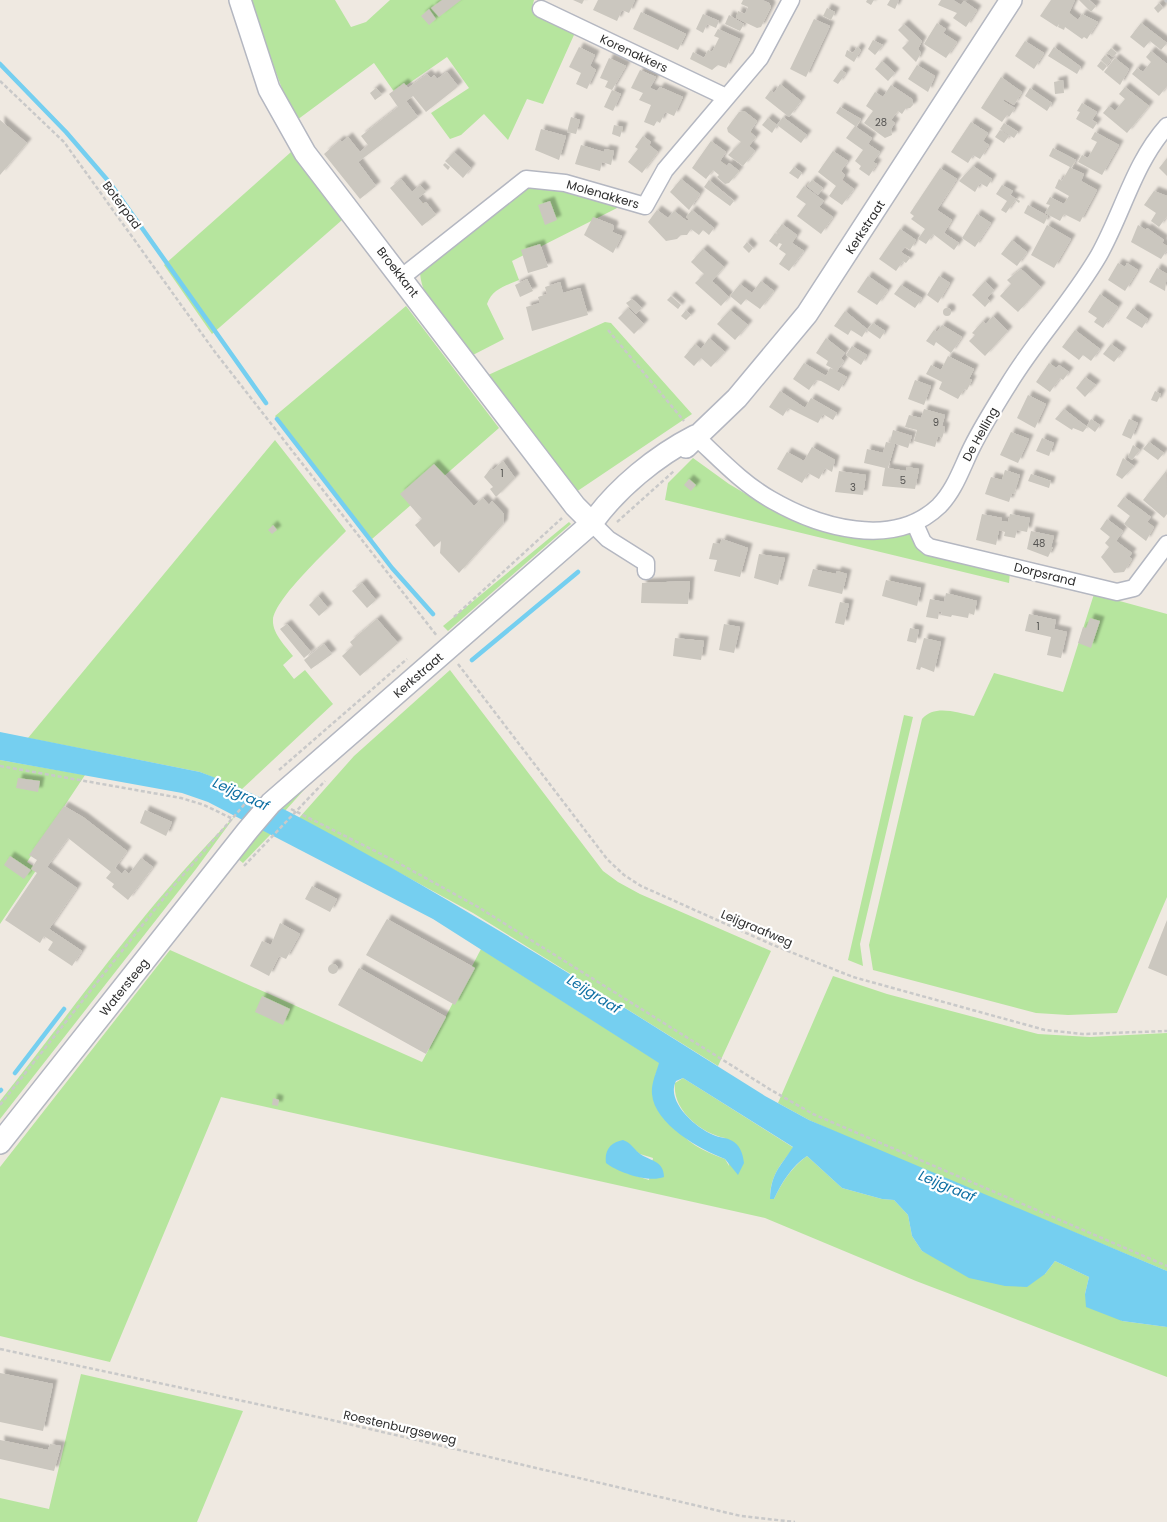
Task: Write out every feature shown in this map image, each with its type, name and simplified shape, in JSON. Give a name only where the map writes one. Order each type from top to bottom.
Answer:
[{"type":"street","name":"Broekkant","points":[[240,0],[269,89],[305,153],[402,277],[575,506],[596,529]]},
{"type":"street","name":"Molenakkers","points":[[402,277],[526,179],[565,183],[645,206],[665,170],[760,58],[791,0]]},
{"type":"street","name":"Kerkstraat","points":[[239,824],[274,801],[447,650],[596,529],[605,504],[659,458],[695,436],[737,398],[807,314],[1012,0]]},
{"type":"street","name":"Korenakkers","points":[[541,9],[726,97]]},
{"type":"street","name":"De Helling","points":[[695,436],[735,473],[769,498],[803,515],[858,530],[890,530],[915,524],[939,506],[956,483],[972,447],[1012,379],[1071,299],[1099,254],[1150,144],[1167,126]]},
{"type":"street","name":"Dorpsrand","points":[[915,524],[922,542],[929,547],[1117,592],[1134,588],[1167,544]]},
{"type":"street","points":[[596,529],[646,562],[646,571]]},
{"type":"street","name":"Watersteeg","points":[[0,1143],[239,824]]},
{"type":"path","name":"Boterpad","points":[[0,81],[64,142],[215,352],[447,650]]},
{"type":"path","points":[[608,330],[695,436]]},
{"type":"path","points":[[596,529],[621,519],[678,468]]},
{"type":"path","name":"Leijgraafweg","points":[[447,650],[607,859],[624,875],[641,886],[773,945],[853,977],[1045,1030],[1083,1034],[1167,1031]]},
{"type":"path","points":[[0,766],[180,798],[204,805],[239,824],[250,797]]},
{"type":"path","points":[[274,801],[393,860],[478,907],[770,1090],[813,1114],[1167,1266]]},
{"type":"path","points":[[270,840],[296,812]]},
{"type":"path","name":"Watersteeg","points":[[0,1105],[101,976],[239,824]]},
{"type":"path","name":"Roestenburgseweg","points":[[0,1349],[327,1419],[741,1516],[795,1522]]},
{"type":"green space","points":[[249,0],[335,0],[351,27],[366,22],[390,0],[534,0],[533,4],[578,26],[543,104],[527,99],[508,140],[484,114],[461,135],[450,139],[431,113],[469,88],[447,57],[395,93],[374,63],[297,120],[284,94]]},
{"type":"green space","points":[[291,152],[342,220],[212,334],[164,265]]},
{"type":"green space","points":[[532,176],[621,206],[512,261],[519,280],[496,291],[487,304],[504,339],[471,356],[432,307],[426,296],[420,273]]},
{"type":"green space","points":[[406,306],[499,428],[372,539],[275,416]]},
{"type":"green space","points":[[605,322],[611,323],[692,414],[576,492],[486,376]]},
{"type":"green space","points":[[275,440],[346,531],[316,561],[283,599],[273,620],[277,635],[293,656],[283,665],[294,679],[305,670],[333,704],[242,789],[200,772],[28,738]]},
{"type":"green space","points":[[693,458],[729,484],[768,507],[907,531],[915,536],[1010,572],[1009,583],[665,500],[668,483]]},
{"type":"green space","points":[[569,522],[571,524],[448,631],[443,626]]},
{"type":"green space","points":[[1094,594],[1167,614],[1167,897],[1117,1013],[1068,1015],[1036,1013],[873,970],[869,945],[922,719],[927,714],[940,711],[974,716],[994,673],[1063,692]]},
{"type":"green space","points":[[450,670],[603,871],[640,894],[771,951],[718,1066],[473,913],[299,818],[354,756]]},
{"type":"green space","points":[[904,715],[913,717],[860,944],[863,966],[848,960]]},
{"type":"green space","points":[[339,751],[285,811],[276,807]]},
{"type":"green space","points":[[0,760],[85,775],[27,862],[37,869],[0,924]]},
{"type":"green space","points":[[235,816],[196,869],[0,1119],[0,1101],[143,918]]},
{"type":"green space","points":[[259,828],[271,834],[243,863],[238,859]]},
{"type":"green space","points":[[481,949],[660,1063],[655,1076],[672,1119],[685,1137],[695,1145],[725,1159],[729,1166],[725,1138],[698,1126],[683,1111],[678,1102],[675,1093],[675,1083],[683,1078],[794,1148],[774,1177],[770,1199],[774,1199],[788,1175],[807,1156],[842,1188],[882,1199],[894,1200],[908,1215],[912,1236],[922,1251],[942,1260],[1045,1274],[1055,1261],[1089,1277],[1085,1294],[1122,1321],[1167,1327],[1167,1377],[916,1281],[765,1218],[221,1097],[110,1362],[0,1336],[0,1167],[170,950],[422,1062]],"holes":[[[636,1151],[653,1158],[649,1180],[627,1173]]]},
{"type":"green space","points":[[833,976],[887,994],[1038,1034],[1090,1037],[1167,1033],[1167,1271],[862,1144],[809,1120],[778,1103]]},
{"type":"green space","points":[[81,1374],[243,1411],[197,1522],[0,1522],[0,1498],[49,1509]]},
{"type":"water","name":"Leijgraaf","points":[[0,732],[200,772],[272,803],[344,841],[485,922],[765,1096],[809,1120],[1167,1271],[1167,1327],[1122,1321],[1086,1307],[1085,1294],[1089,1277],[1055,1261],[1045,1274],[1027,1287],[1005,1286],[969,1278],[922,1251],[912,1236],[908,1215],[894,1200],[882,1199],[842,1188],[807,1156],[788,1175],[774,1199],[770,1199],[774,1176],[793,1147],[683,1078],[676,1081],[674,1089],[675,1098],[685,1114],[709,1133],[730,1140],[738,1146],[744,1163],[738,1175],[725,1159],[680,1134],[661,1116],[652,1094],[653,1082],[659,1063],[433,919],[208,802],[182,793],[0,760]]},
{"type":"water","points":[[623,1140],[643,1156],[659,1164],[662,1167],[664,1177],[658,1179],[642,1178],[618,1170],[606,1163],[606,1154],[609,1147]]},
{"type":"building","points":[[442,0],[461,0],[439,17],[431,8]]},
{"type":"building","points":[[573,0],[584,0],[582,4]]},
{"type":"building","points":[[598,0],[635,0],[629,13],[622,10],[617,21],[593,10]]},
{"type":"building","points":[[743,0],[762,0],[769,3],[771,7],[761,27],[757,28],[736,18],[738,11],[745,14],[748,7],[741,4]]},
{"type":"building","points":[[867,0],[874,0],[871,5],[866,2]]},
{"type":"building","points":[[890,0],[899,0],[895,9],[887,5]]},
{"type":"building","points":[[941,0],[953,0],[961,5],[964,1],[977,10],[966,27],[953,18],[957,13],[938,5]]},
{"type":"building","points":[[1051,0],[1075,0],[1069,13],[1078,20],[1082,14],[1098,22],[1087,39],[1084,37],[1082,39],[1065,27],[1064,30],[1058,27],[1059,24],[1057,27],[1040,16]]},
{"type":"building","points":[[1079,0],[1089,0],[1096,6],[1091,12]]},
{"type":"building","points":[[1159,3],[1163,8],[1158,13],[1154,8]]},
{"type":"building","points":[[827,8],[835,12],[831,20],[823,16]]},
{"type":"building","points":[[429,9],[436,19],[429,25],[421,16]]},
{"type":"building","points":[[641,12],[686,34],[678,50],[633,29]]},
{"type":"building","points":[[703,14],[719,21],[716,28],[707,24],[703,33],[696,29]]},
{"type":"building","points":[[729,15],[744,24],[740,31],[725,24]]},
{"type":"building","points":[[814,19],[830,26],[806,77],[790,69]]},
{"type":"building","points":[[937,23],[946,29],[943,33],[957,42],[946,58],[924,44]]},
{"type":"building","points":[[1141,23],[1167,43],[1161,50],[1150,41],[1144,48],[1130,37]]},
{"type":"building","points":[[904,24],[922,41],[918,49],[921,53],[916,62],[902,48],[909,41],[898,30]]},
{"type":"building","points":[[718,29],[740,39],[726,68],[718,65],[712,70],[690,59],[693,52],[704,58],[708,50],[712,52],[719,38],[714,36]]},
{"type":"building","points":[[873,40],[883,45],[875,55],[868,49]]},
{"type":"building","points":[[1025,41],[1044,53],[1034,69],[1015,56]]},
{"type":"building","points":[[579,47],[595,55],[590,66],[596,70],[587,89],[576,84],[581,73],[569,67]]},
{"type":"building","points":[[857,47],[861,50],[854,62],[845,56],[847,50],[853,53]]},
{"type":"building","points":[[1054,47],[1081,67],[1077,74],[1048,56]]},
{"type":"building","points":[[1111,48],[1117,53],[1113,57],[1107,53]]},
{"type":"building","points":[[1151,51],[1167,64],[1167,86],[1159,96],[1132,74],[1137,68],[1143,72],[1151,62],[1146,57]]},
{"type":"building","points":[[1105,55],[1111,60],[1107,65],[1101,60]]},
{"type":"building","points":[[609,58],[626,66],[612,90],[605,87],[608,81],[600,78]]},
{"type":"building","points":[[1115,58],[1129,69],[1120,85],[1104,72]]},
{"type":"building","points":[[882,61],[895,73],[888,81],[875,69]]},
{"type":"building","points":[[1101,61],[1107,66],[1103,71],[1097,66]]},
{"type":"building","points":[[917,65],[935,76],[928,92],[908,79]]},
{"type":"building","points":[[640,70],[656,77],[650,88],[657,91],[660,87],[683,97],[674,116],[665,112],[660,123],[657,121],[654,126],[644,122],[651,105],[639,100],[643,93],[631,88]]},
{"type":"building","points":[[841,70],[846,73],[838,84],[833,81]]},
{"type":"building","points":[[447,72],[458,86],[426,112],[413,96],[406,101],[418,117],[358,162],[376,186],[360,199],[324,154],[340,140],[342,142],[348,137],[360,152],[368,145],[361,136],[398,107],[389,94],[404,83],[408,88],[427,74],[431,78],[434,75],[437,79]]},
{"type":"building","points":[[1001,77],[1022,92],[1014,105],[1004,99],[1003,101],[1015,108],[1009,117],[1007,115],[1002,122],[981,108]]},
{"type":"building","points":[[1063,80],[1064,93],[1055,94],[1054,82]]},
{"type":"building","points":[[780,84],[801,101],[789,117],[765,98],[771,90],[774,93]]},
{"type":"building","points":[[891,85],[912,99],[913,105],[910,108],[906,108],[902,114],[898,111],[891,120],[895,123],[891,129],[892,135],[885,138],[864,123],[873,111],[866,106],[875,92],[883,97]]},
{"type":"building","points":[[1125,87],[1149,106],[1127,133],[1103,113],[1109,106],[1115,111],[1125,99],[1119,94]]},
{"type":"building","points":[[376,88],[382,95],[375,100],[370,93]]},
{"type":"building","points":[[1030,88],[1052,103],[1047,111],[1025,96]]},
{"type":"building","points":[[612,90],[621,94],[613,111],[604,107]]},
{"type":"building","points":[[1082,103],[1097,112],[1092,120],[1097,123],[1093,129],[1076,119],[1080,112],[1077,111]]},
{"type":"building","points":[[840,107],[861,119],[856,127],[872,138],[868,144],[880,152],[873,162],[877,164],[869,176],[859,169],[861,166],[855,161],[863,150],[846,138],[855,126],[836,113]]},
{"type":"building","points":[[744,111],[757,121],[750,132],[756,137],[749,146],[755,151],[743,166],[728,155],[741,142],[728,132],[727,128],[739,112]]},
{"type":"building","points":[[571,117],[580,120],[576,134],[567,132]]},
{"type":"building","points":[[783,117],[807,135],[801,143],[777,125]]},
{"type":"building","points":[[768,118],[777,125],[772,133],[762,125]]},
{"type":"building","points":[[0,120],[27,143],[0,175]]},
{"type":"building","points":[[971,122],[988,133],[983,141],[989,145],[980,159],[973,155],[968,163],[951,152]]},
{"type":"building","points":[[1004,123],[1018,132],[1014,138],[1000,129]]},
{"type":"building","points":[[614,125],[623,127],[620,137],[612,134]]},
{"type":"building","points":[[541,129],[566,136],[559,160],[535,150]]},
{"type":"building","points":[[1000,130],[1009,136],[1004,143],[995,137]]},
{"type":"building","points":[[1095,132],[1119,145],[1102,175],[1078,162],[1082,155],[1088,158],[1097,142],[1091,139]]},
{"type":"building","points":[[643,136],[651,142],[649,145],[658,152],[642,173],[628,162],[638,149],[635,147]]},
{"type":"building","points":[[711,141],[726,152],[720,161],[727,166],[729,163],[739,171],[729,183],[725,184],[717,177],[719,175],[713,170],[706,179],[692,168]]},
{"type":"building","points":[[581,145],[604,152],[605,149],[614,151],[611,165],[602,162],[600,171],[575,164]]},
{"type":"building","points":[[1053,148],[1076,160],[1071,168],[1084,174],[1081,181],[1097,190],[1080,222],[1064,214],[1060,221],[1045,213],[1050,205],[1046,204],[1050,197],[1064,204],[1069,196],[1055,188],[1059,179],[1062,181],[1070,167],[1049,156]]},
{"type":"building","points":[[833,151],[848,161],[841,171],[845,175],[842,180],[854,189],[842,205],[829,196],[836,186],[818,172]]},
{"type":"building","points":[[454,152],[471,168],[463,178],[445,161]]},
{"type":"building","points":[[1167,158],[1167,176],[1159,168]]},
{"type":"building","points":[[445,163],[450,167],[448,170],[443,165]]},
{"type":"building","points":[[973,166],[992,179],[987,187],[980,183],[975,192],[959,181]]},
{"type":"building","points":[[794,167],[802,173],[798,179],[789,173]]},
{"type":"building","points":[[940,168],[957,179],[937,210],[952,220],[944,233],[959,243],[954,250],[933,234],[926,244],[918,239],[925,229],[911,219],[914,216],[910,213]]},
{"type":"building","points":[[401,179],[412,192],[420,185],[426,192],[418,198],[423,204],[426,202],[436,215],[422,226],[390,188]]},
{"type":"building","points":[[681,179],[700,194],[689,210],[670,192]]},
{"type":"building","points":[[709,180],[734,201],[730,206],[704,187]]},
{"type":"building","points":[[812,180],[823,188],[818,195],[807,186]]},
{"type":"building","points":[[1002,185],[1013,191],[1010,195],[1020,201],[1019,203],[1015,200],[1006,213],[1001,210],[1007,201],[996,194]]},
{"type":"building","points":[[804,186],[824,201],[819,207],[833,217],[821,234],[797,216],[806,204],[796,197]]},
{"type":"building","points":[[1154,191],[1167,196],[1167,216],[1159,227],[1151,221],[1156,213],[1144,205]]},
{"type":"building","points":[[550,201],[557,220],[545,225],[538,205]]},
{"type":"building","points":[[1028,205],[1048,216],[1044,224],[1024,213]]},
{"type":"building","points":[[657,210],[668,218],[674,211],[687,221],[689,219],[686,217],[692,210],[714,228],[709,235],[703,230],[699,235],[691,229],[687,235],[681,235],[677,239],[666,241],[648,222]]},
{"type":"building","points":[[977,214],[991,223],[975,247],[962,238]]},
{"type":"building","points":[[593,217],[613,225],[612,232],[622,236],[613,253],[584,235]]},
{"type":"building","points":[[782,224],[797,235],[792,243],[804,251],[789,271],[779,264],[786,254],[779,249],[782,244],[779,243],[777,247],[769,241],[775,233],[783,238],[776,232]]},
{"type":"building","points":[[1047,225],[1071,239],[1054,268],[1031,255]]},
{"type":"building","points":[[1138,225],[1146,230],[1147,228],[1164,240],[1162,243],[1167,246],[1167,250],[1161,259],[1131,242]]},
{"type":"building","points":[[900,229],[916,240],[910,250],[905,247],[901,252],[910,258],[906,263],[903,261],[896,271],[879,259]]},
{"type":"building","points":[[1012,240],[1027,252],[1017,266],[1001,254]]},
{"type":"building","points":[[747,242],[753,248],[749,253],[743,247]]},
{"type":"building","points":[[540,244],[548,267],[528,273],[521,250]]},
{"type":"building","points":[[703,249],[724,267],[712,281],[729,297],[721,306],[695,283],[704,274],[691,262]]},
{"type":"building","points":[[1118,263],[1125,267],[1127,263],[1138,270],[1125,291],[1108,280]]},
{"type":"building","points":[[1157,268],[1167,274],[1165,291],[1149,282]]},
{"type":"building","points":[[1021,269],[1041,287],[1018,312],[1000,296],[1011,284],[1007,280]]},
{"type":"building","points":[[868,276],[888,290],[877,305],[857,292]]},
{"type":"building","points":[[939,276],[950,283],[938,303],[927,295]]},
{"type":"building","points":[[527,279],[533,291],[520,297],[515,285]]},
{"type":"building","points":[[761,281],[774,291],[760,309],[746,299],[741,305],[730,296],[740,284],[752,293]]},
{"type":"building","points":[[985,281],[994,290],[987,298],[990,301],[985,307],[972,295]]},
{"type":"building","points":[[560,282],[563,293],[580,288],[588,315],[532,331],[526,307],[540,303],[538,297],[547,294],[545,287]]},
{"type":"building","points":[[901,285],[922,298],[915,308],[894,294]]},
{"type":"building","points":[[1100,294],[1118,307],[1103,328],[1094,322],[1097,318],[1088,312]]},
{"type":"building","points":[[671,296],[681,305],[678,309],[667,300]]},
{"type":"building","points":[[632,299],[642,308],[636,314],[626,303]]},
{"type":"building","points":[[628,308],[644,324],[634,334],[618,318]]},
{"type":"building","points":[[947,308],[951,312],[947,316],[943,312]]},
{"type":"building","points":[[1133,308],[1148,319],[1142,328],[1126,318]]},
{"type":"building","points":[[686,310],[691,315],[686,320],[681,316]]},
{"type":"building","points":[[730,310],[748,325],[735,340],[717,324]]},
{"type":"building","points":[[845,311],[867,329],[862,337],[851,330],[848,335],[834,326]]},
{"type":"building","points":[[993,316],[1008,331],[985,356],[969,341],[975,335],[972,333],[983,321],[986,324]]},
{"type":"building","points":[[873,323],[885,331],[880,339],[867,330]]},
{"type":"building","points":[[942,325],[962,337],[951,353],[936,342],[934,346],[926,341],[934,330],[937,332]]},
{"type":"building","points":[[1075,330],[1100,349],[1091,361],[1083,355],[1079,360],[1062,347]]},
{"type":"building","points":[[709,338],[725,352],[711,367],[701,358],[694,366],[684,357],[695,344],[701,349]]},
{"type":"building","points":[[826,338],[845,353],[841,358],[844,361],[837,371],[826,365],[828,361],[816,353]]},
{"type":"building","points":[[1111,344],[1122,352],[1114,362],[1103,354]]},
{"type":"building","points":[[852,346],[867,355],[861,365],[846,355]]},
{"type":"building","points":[[948,356],[974,369],[969,379],[972,380],[967,390],[964,389],[958,399],[939,389],[942,382],[926,374],[931,365],[941,370]]},
{"type":"building","points":[[804,363],[826,376],[830,368],[847,377],[839,391],[816,380],[809,390],[793,379]]},
{"type":"building","points":[[1049,363],[1056,368],[1059,365],[1069,372],[1063,380],[1060,378],[1050,392],[1036,382]]},
{"type":"building","points":[[1085,377],[1096,385],[1085,397],[1076,388]]},
{"type":"building","points":[[915,380],[931,386],[924,405],[908,399]]},
{"type":"building","points":[[780,391],[805,408],[811,398],[837,413],[833,420],[823,414],[818,423],[788,408],[783,416],[769,407]]},
{"type":"building","points":[[1155,391],[1161,394],[1157,402],[1151,400]]},
{"type":"building","points":[[1028,395],[1046,404],[1035,428],[1017,418]]},
{"type":"building","points":[[924,409],[945,415],[942,426],[945,427],[944,432],[942,438],[938,436],[935,447],[914,441],[917,430],[905,427],[909,415],[921,418]]},
{"type":"building","points":[[1064,409],[1087,427],[1083,432],[1073,428],[1072,430],[1055,419]]},
{"type":"building","points":[[1091,419],[1100,425],[1095,432],[1087,426]]},
{"type":"building","points":[[1129,419],[1138,423],[1131,439],[1122,435]]},
{"type":"building","points":[[893,430],[912,436],[908,448],[890,442]]},
{"type":"building","points":[[1011,432],[1029,439],[1018,463],[1000,455]]},
{"type":"building","points":[[1042,438],[1054,443],[1049,456],[1036,451]]},
{"type":"building","points":[[886,442],[895,444],[888,468],[906,471],[907,467],[919,469],[915,489],[882,486],[885,468],[864,463],[867,449],[883,453]]},
{"type":"building","points":[[1149,442],[1164,453],[1158,460],[1143,449]]},
{"type":"building","points":[[1133,445],[1140,450],[1132,460],[1128,457]]},
{"type":"building","points":[[812,447],[835,460],[832,472],[825,468],[819,479],[808,473],[802,483],[777,469],[787,452],[804,461]]},
{"type":"building","points":[[1123,458],[1134,466],[1122,479],[1116,475]]},
{"type":"building","points":[[503,461],[515,478],[496,497],[490,489],[493,487],[484,477],[491,468],[493,470]]},
{"type":"building","points":[[434,464],[474,506],[483,498],[489,505],[492,501],[504,514],[503,524],[459,573],[440,553],[441,541],[434,547],[415,525],[422,519],[400,494]]},
{"type":"building","points":[[1005,470],[1020,475],[1014,494],[1012,493],[1009,502],[985,494],[991,477],[1002,480]]},
{"type":"building","points":[[839,471],[866,475],[863,495],[835,492]]},
{"type":"building","points":[[1166,471],[1167,514],[1164,518],[1143,500]]},
{"type":"building","points":[[1031,474],[1051,481],[1049,488],[1028,481]]},
{"type":"building","points":[[689,479],[696,485],[691,491],[684,485]]},
{"type":"building","points":[[1124,497],[1151,517],[1147,522],[1154,527],[1146,541],[1124,524],[1130,516],[1117,506]]},
{"type":"building","points":[[982,514],[1002,518],[1001,521],[1008,522],[1010,514],[1030,518],[1027,532],[1017,530],[1015,538],[1004,536],[1005,532],[999,530],[996,545],[976,540]]},
{"type":"building","points":[[1107,519],[1123,531],[1116,541],[1132,553],[1129,557],[1132,559],[1124,572],[1114,573],[1101,557],[1109,547],[1105,543],[1110,537],[1100,529]]},
{"type":"building","points":[[273,525],[277,530],[272,534],[268,530]]},
{"type":"building","points":[[1031,531],[1054,536],[1051,547],[1053,547],[1048,557],[1027,549]]},
{"type":"building","points":[[722,539],[748,548],[740,577],[714,571],[717,560],[709,559],[713,543],[720,544]]},
{"type":"building","points":[[759,554],[785,558],[778,585],[754,578]]},
{"type":"building","points":[[813,569],[836,574],[837,571],[847,574],[842,594],[808,586]]},
{"type":"building","points":[[886,580],[921,588],[917,606],[882,596]]},
{"type":"building","points":[[690,581],[688,604],[641,603],[642,583]]},
{"type":"building","points":[[362,583],[376,600],[367,608],[352,591]]},
{"type":"building","points":[[946,593],[977,601],[974,615],[969,613],[968,618],[952,615],[951,617],[941,615],[942,612],[939,612],[938,619],[926,617],[930,599],[944,602]]},
{"type":"building","points":[[318,596],[328,608],[319,616],[309,605]]},
{"type":"building","points":[[840,602],[849,604],[844,625],[835,623]]},
{"type":"building","points":[[1029,614],[1056,620],[1054,629],[1067,632],[1061,658],[1047,655],[1051,637],[1025,631]]},
{"type":"building","points":[[1090,618],[1100,621],[1091,648],[1078,643],[1083,627],[1086,628]]},
{"type":"building","points":[[377,619],[398,643],[360,676],[342,656],[353,646],[350,642]]},
{"type":"building","points":[[287,624],[311,652],[304,658],[280,629]]},
{"type":"building","points":[[724,624],[740,627],[734,653],[719,650]]},
{"type":"building","points":[[910,628],[919,630],[916,643],[907,641]]},
{"type":"building","points":[[675,638],[704,641],[701,660],[673,656]]},
{"type":"building","points":[[924,638],[941,642],[934,672],[921,667],[920,670],[916,669]]},
{"type":"building","points":[[324,644],[332,654],[311,669],[304,660]]},
{"type":"building","points":[[18,778],[40,781],[38,792],[16,788]]},
{"type":"building","points":[[64,806],[83,817],[127,851],[115,868],[122,874],[125,870],[129,874],[141,858],[153,867],[128,900],[112,887],[114,884],[106,878],[111,872],[68,838],[47,867],[77,888],[49,929],[82,951],[72,966],[48,950],[53,942],[44,936],[40,943],[5,920],[37,873],[31,869],[37,860],[29,855]]},
{"type":"building","points":[[145,810],[172,822],[166,836],[140,823]]},
{"type":"building","points":[[10,856],[31,870],[24,879],[4,865]]},
{"type":"building","points":[[312,886],[337,899],[330,912],[305,899]]},
{"type":"building","points":[[387,919],[475,968],[455,1005],[366,955]]},
{"type":"building","points":[[1167,920],[1167,976],[1148,968]]},
{"type":"building","points":[[280,923],[300,934],[286,959],[279,956],[269,976],[250,966],[262,941],[271,945]]},
{"type":"building","points":[[331,964],[335,964],[338,969],[337,973],[331,974],[328,971],[328,967]]},
{"type":"building","points":[[359,968],[446,1017],[426,1054],[338,1005]]},
{"type":"building","points":[[262,996],[290,1009],[283,1025],[255,1012]]},
{"type":"building","points":[[273,1098],[279,1100],[278,1106],[272,1105]]},
{"type":"building","points":[[0,1373],[53,1384],[43,1431],[0,1422]]},
{"type":"building","points":[[0,1440],[48,1450],[50,1444],[61,1446],[54,1471],[0,1459]]},
{"type":"waterway","points":[[0,64],[66,132],[110,183],[266,403]]},
{"type":"waterway","points":[[277,419],[392,568],[433,614]]},
{"type":"waterway","points":[[472,660],[578,572]]},
{"type":"waterway","points":[[15,1073],[64,1009]]}]
